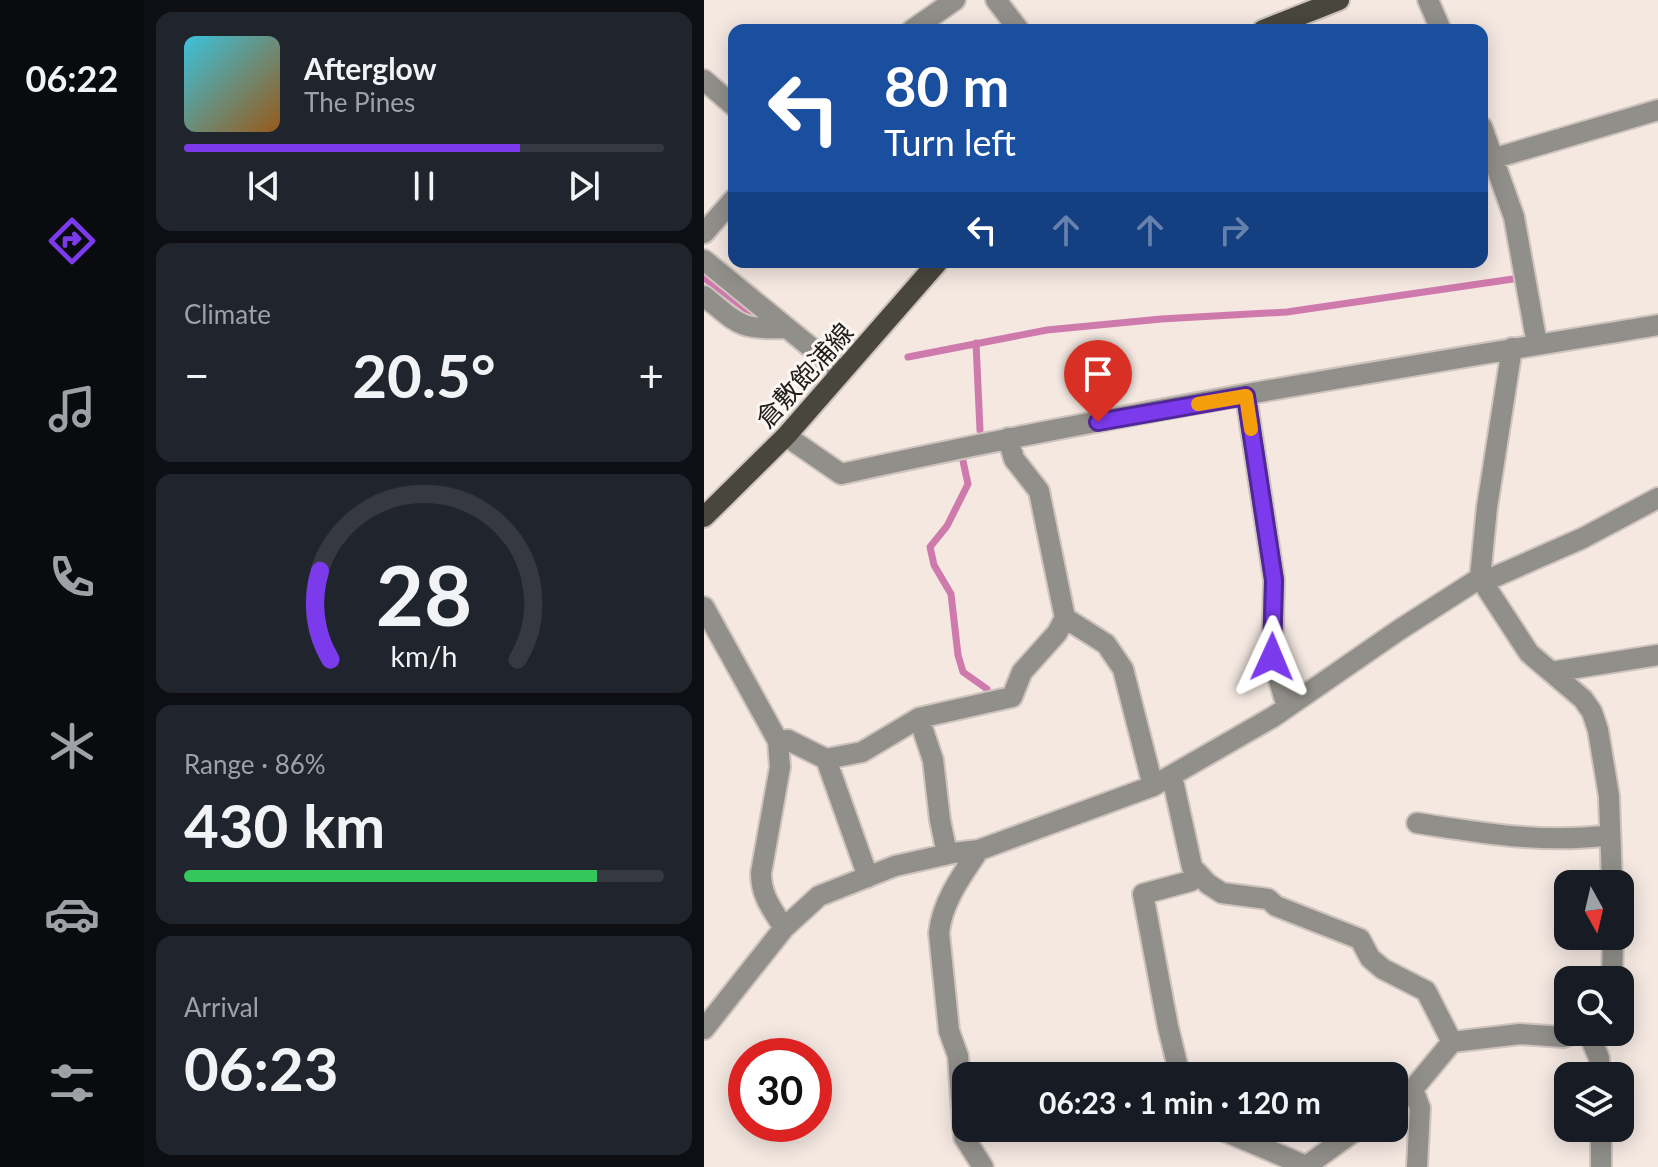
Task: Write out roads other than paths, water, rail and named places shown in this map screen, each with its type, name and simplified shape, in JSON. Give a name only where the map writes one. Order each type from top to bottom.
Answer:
[{"type":"main road","points":[[1278,24],[1339,0]]},
{"type":"main road","name":"倉敷飽浦線","points":[[704,517],[786,436],[933,268]]},
{"type":"street","points":[[921,24],[955,0]]},
{"type":"street","points":[[996,0],[1014,24]]},
{"type":"street","points":[[1428,0],[1438,24]]},
{"type":"street","points":[[704,80],[728,101]]},
{"type":"street","points":[[1537,344],[1514,217],[1489,160],[1658,110]]},
{"type":"street","points":[[704,233],[728,206]]},
{"type":"street","points":[[704,260],[841,372]]},
{"type":"street","points":[[704,296],[739,324],[755,330],[787,328]]},
{"type":"street","points":[[786,436],[841,474],[1008,438],[1658,325]]},
{"type":"street","points":[[1512,348],[1487,507],[1480,578],[1529,653],[1583,699],[1592,712],[1609,796],[1611,870]]},
{"type":"street","points":[[1246,396],[1274,580],[1272,657],[1287,707]]},
{"type":"street","points":[[778,741],[788,740],[826,759],[862,752],[919,718],[1012,697],[1022,672],[1057,633],[1065,618],[1039,491],[1014,459],[1008,438]]},
{"type":"street","points":[[707,1017],[784,928],[819,896],[895,866],[979,850],[1153,786],[1287,707],[1480,578],[1492,578],[1583,538],[1658,498]]},
{"type":"street","points":[[704,607],[778,741],[780,767],[761,887],[765,900],[784,928]]},
{"type":"street","points":[[1065,618],[1106,644],[1123,669],[1153,786]]},
{"type":"street","points":[[1551,672],[1658,655]]},
{"type":"street","points":[[919,718],[933,760],[947,854]]},
{"type":"street","points":[[826,759],[868,877]]},
{"type":"street","points":[[1172,776],[1192,867],[1199,875],[1222,893],[1268,899],[1276,906],[1360,939],[1370,958],[1383,969],[1426,991],[1452,1042]]},
{"type":"street","points":[[1417,823],[1507,836],[1572,840],[1610,835]]},
{"type":"street","points":[[979,850],[961,877],[941,918],[939,933],[949,1031],[958,1056],[964,1137],[983,1167]]},
{"type":"street","points":[[1177,1062],[1143,894],[1191,881],[1199,875]]},
{"type":"street","points":[[1408,1092],[1452,1042],[1520,1034],[1554,1036]]},
{"type":"street","points":[[1413,1089],[1420,1108],[1417,1167]]},
{"type":"street","points":[[1249,1142],[1306,1167],[1340,1142]]},
{"type":"street","points":[[1601,1142],[1601,1167]]},
{"type":"waterway","points":[[704,278],[755,316]]},
{"type":"waterway","points":[[908,357],[1047,330],[1161,319],[1287,312],[1513,279]]},
{"type":"waterway","points":[[976,343],[980,430]]},
{"type":"waterway","points":[[963,461],[968,484],[947,526],[930,547],[934,565],[951,594],[963,672],[987,689]]}]
